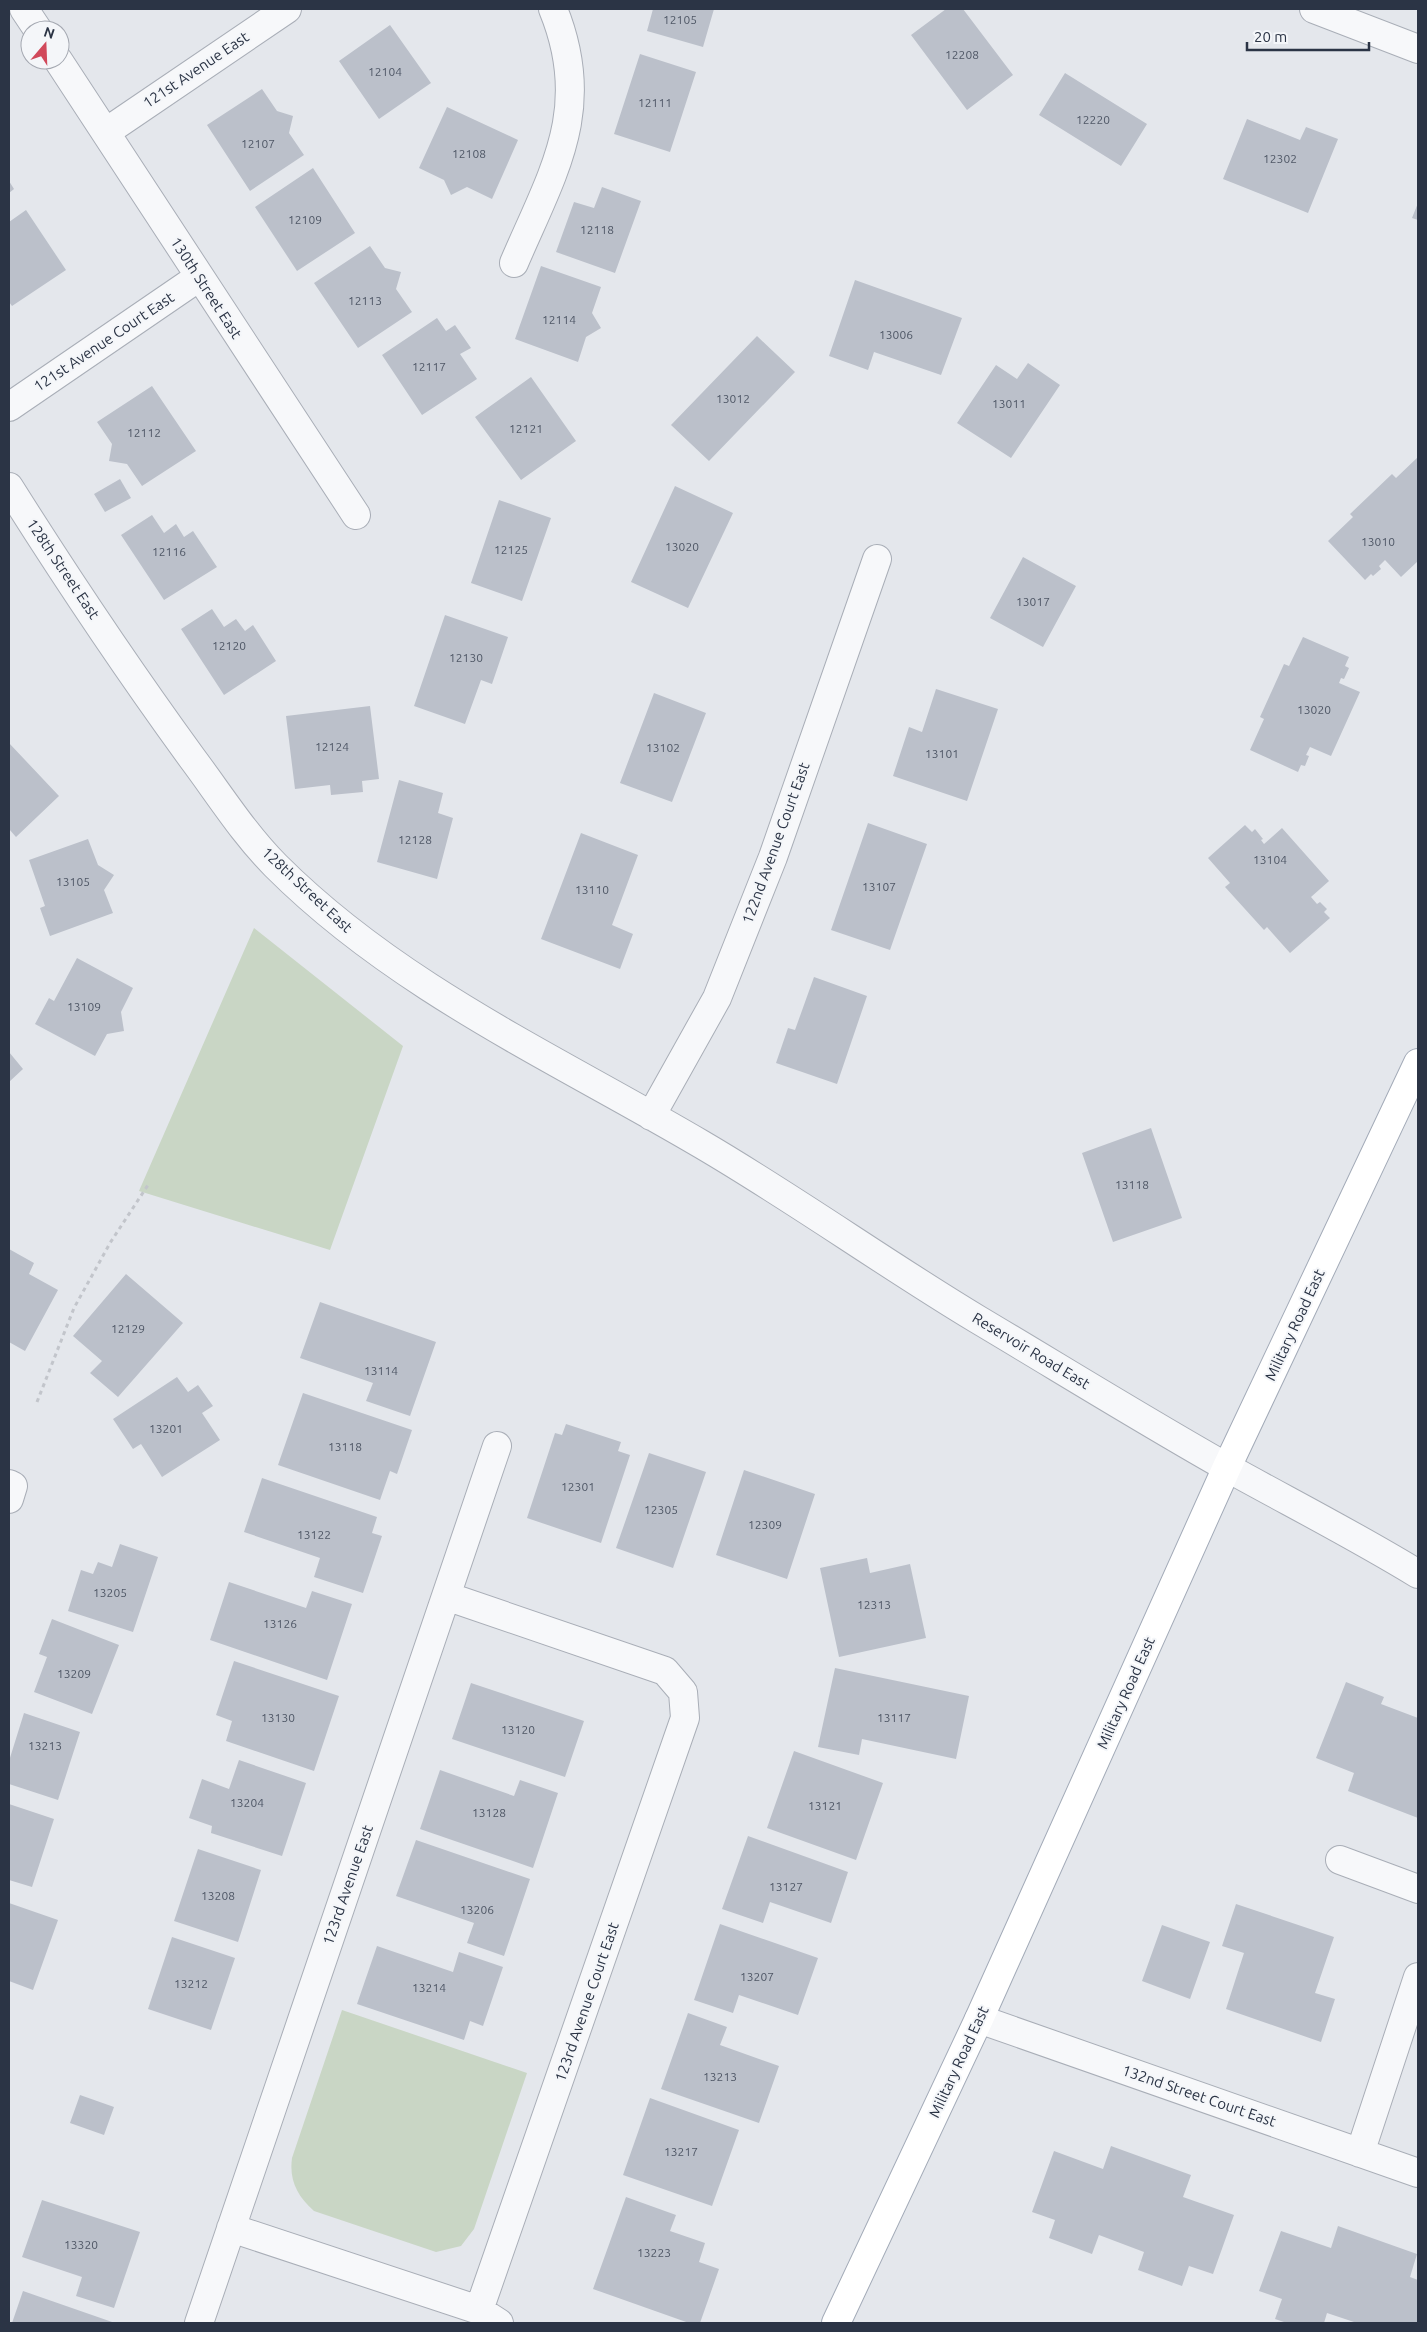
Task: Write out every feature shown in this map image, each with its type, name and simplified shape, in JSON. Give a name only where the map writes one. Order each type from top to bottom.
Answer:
[{"type":"main road","name":"Military Road East","points":[[836,2323],[979,2019],[1227,1467],[1418,1063]]},
{"type":"street","points":[[24,9],[31,20]]},
{"type":"street","name":"121st Avenue East","points":[[106,132],[287,9]]},
{"type":"street","points":[[514,263],[562,148],[570,108],[571,77],[564,36],[553,9]]},
{"type":"street","points":[[1314,9],[1418,50]]},
{"type":"street","name":"130th Street East","points":[[65,70],[356,515]]},
{"type":"street","name":"121st Avenue Court East","points":[[9,407],[199,277]]},
{"type":"street","name":"128th Street East","points":[[9,487],[44,542],[169,726],[238,821],[274,864],[340,924],[434,991],[534,1051],[651,1116]]},
{"type":"street","name":"122nd Avenue Court East","points":[[651,1116],[717,998],[773,857],[877,559]]},
{"type":"street","name":"Reservoir Road East","points":[[651,1116],[702,1144],[971,1315],[1227,1467],[1364,1541],[1418,1574]]},
{"type":"street","name":"123rd Avenue East","points":[[199,2323],[498,1446]]},
{"type":"street","name":"123rd Avenue Court East","points":[[446,1596],[665,1671],[683,1692],[686,1718],[489,2317]]},
{"type":"street","points":[[1340,1860],[1418,1889]]},
{"type":"street","points":[[1360,2153],[1418,1977]]},
{"type":"street","name":"132nd Street Court East","points":[[979,2019],[1418,2173]]},
{"type":"street","points":[[231,2228],[489,2317]]},
{"type":"path","points":[[37,1402],[74,1308],[110,1244],[148,1185]]},
{"type":"green space","points":[[254,928],[403,1046],[330,1250],[139,1191]]},
{"type":"green space","points":[[342,2010],[527,2073],[474,2229],[461,2246],[436,2252],[314,2211],[299,2193],[293,2180],[292,2158]]},
{"type":"building","points":[[653,9],[714,9],[703,47],[647,31]]},
{"type":"building","points":[[946,9],[963,9],[1013,75],[967,110],[911,35]]},
{"type":"building","points":[[390,25],[431,83],[379,119],[339,61]]},
{"type":"building","points":[[640,54],[696,72],[670,152],[614,134]]},
{"type":"building","points":[[1065,73],[1147,124],[1121,166],[1039,115]]},
{"type":"building","points":[[262,89],[277,111],[293,116],[289,133],[304,155],[250,191],[207,125]]},
{"type":"building","points":[[447,107],[518,140],[492,199],[467,187],[451,195],[444,180],[419,168]]},
{"type":"building","points":[[1247,119],[1300,140],[1306,127],[1338,139],[1308,213],[1223,179]]},
{"type":"building","points":[[313,168],[355,233],[297,271],[255,207]]},
{"type":"building","points":[[9,181],[14,189],[9,193]]},
{"type":"building","points":[[602,187],[641,201],[615,273],[556,252],[574,202],[594,208]]},
{"type":"building","points":[[1418,203],[1418,220],[1412,218]]},
{"type":"building","points":[[26,210],[66,270],[12,306],[9,302],[9,222]]},
{"type":"building","points":[[370,246],[385,268],[401,272],[396,289],[412,312],[358,348],[314,283]]},
{"type":"building","points":[[541,266],[601,287],[592,313],[601,328],[586,337],[578,362],[515,339]]},
{"type":"building","points":[[855,280],[962,318],[941,375],[874,352],[868,370],[829,356]]},
{"type":"building","points":[[437,318],[446,331],[455,325],[471,348],[460,354],[477,379],[422,415],[382,355]]},
{"type":"building","points":[[757,336],[795,372],[709,461],[671,425]]},
{"type":"building","points":[[1028,363],[1060,385],[1011,458],[957,423],[996,365],[1017,379]]},
{"type":"building","points":[[531,377],[576,441],[521,480],[475,417]]},
{"type":"building","points":[[152,386],[196,451],[142,486],[127,464],[109,461],[112,444],[97,422]]},
{"type":"building","points":[[1418,457],[1418,561],[1401,577],[1385,560],[1379,566],[1381,569],[1373,576],[1371,574],[1365,580],[1328,541],[1353,517],[1350,514],[1392,474],[1396,478]]},
{"type":"building","points":[[120,479],[131,498],[105,512],[94,494]]},
{"type":"building","points":[[675,486],[733,513],[688,608],[631,582]]},
{"type":"building","points":[[499,500],[551,518],[522,601],[471,583]]},
{"type":"building","points":[[152,515],[164,533],[176,524],[184,537],[193,531],[217,567],[164,600],[121,535]]},
{"type":"building","points":[[1023,557],[1076,586],[1043,647],[990,618]]},
{"type":"building","points":[[212,609],[224,627],[236,619],[245,631],[253,625],[276,661],[224,695],[181,629]]},
{"type":"building","points":[[445,615],[508,637],[492,684],[481,680],[465,724],[414,706]]},
{"type":"building","points":[[1303,637],[1349,657],[1345,666],[1349,668],[1344,679],[1341,678],[1339,683],[1360,692],[1331,756],[1310,747],[1306,755],[1309,756],[1305,766],[1301,765],[1298,772],[1250,750],[1264,719],[1260,717],[1284,664],[1289,666]]},
{"type":"building","points":[[936,689],[998,709],[967,801],[893,776],[909,727],[922,732]]},
{"type":"building","points":[[654,693],[706,713],[672,802],[620,783]]},
{"type":"building","points":[[370,706],[379,779],[362,781],[363,792],[331,795],[330,785],[295,789],[286,716]]},
{"type":"building","points":[[9,743],[59,796],[16,837],[9,829]]},
{"type":"building","points":[[399,780],[443,793],[438,813],[453,818],[437,879],[377,862]]},
{"type":"building","points":[[868,823],[927,844],[890,950],[831,930]]},
{"type":"building","points":[[1245,825],[1252,832],[1255,829],[1263,839],[1261,840],[1264,844],[1282,828],[1329,881],[1311,897],[1317,904],[1320,902],[1327,909],[1324,912],[1330,918],[1290,953],[1267,927],[1264,930],[1225,887],[1230,883],[1208,858]]},
{"type":"building","points":[[581,833],[638,855],[612,925],[633,934],[620,969],[541,939]]},
{"type":"building","points":[[88,839],[98,865],[114,875],[104,890],[113,913],[50,936],[40,908],[45,906],[29,860]]},
{"type":"building","points":[[77,958],[133,988],[121,1012],[124,1031],[107,1034],[95,1056],[35,1024],[49,998],[54,1001]]},
{"type":"building","points":[[814,977],[867,996],[837,1084],[776,1063],[788,1028],[795,1030]]},
{"type":"building","points":[[9,1052],[23,1069],[9,1082]]},
{"type":"building","points":[[1151,1128],[1182,1218],[1113,1242],[1082,1153]]},
{"type":"building","points":[[9,1249],[34,1263],[29,1274],[58,1290],[25,1351],[9,1342]]},
{"type":"building","points":[[126,1274],[183,1323],[118,1397],[90,1373],[102,1361],[73,1336]]},
{"type":"building","points":[[320,1302],[436,1342],[410,1416],[366,1401],[373,1383],[300,1358]]},
{"type":"building","points":[[177,1377],[188,1392],[198,1385],[213,1406],[202,1413],[220,1440],[162,1477],[141,1444],[133,1449],[113,1419]]},
{"type":"building","points":[[303,1393],[412,1430],[397,1474],[390,1471],[380,1500],[278,1465]]},
{"type":"building","points":[[566,1424],[621,1442],[618,1451],[630,1455],[601,1543],[527,1518],[555,1433],[562,1435]]},
{"type":"building","points":[[649,1453],[706,1472],[673,1568],[616,1548]]},
{"type":"building","points":[[744,1470],[815,1494],[787,1579],[716,1555]]},
{"type":"building","points":[[262,1478],[377,1517],[372,1533],[382,1536],[363,1593],[314,1577],[320,1558],[244,1532]]},
{"type":"building","points":[[120,1544],[158,1557],[133,1632],[68,1611],[81,1570],[93,1574],[98,1562],[112,1567]]},
{"type":"building","points":[[867,1558],[870,1573],[910,1564],[926,1638],[839,1657],[820,1568]]},
{"type":"building","points":[[229,1582],[306,1608],[312,1591],[352,1604],[327,1680],[210,1640]]},
{"type":"building","points":[[52,1619],[119,1645],[92,1714],[34,1692],[47,1657],[39,1654]]},
{"type":"building","points":[[234,1661],[339,1696],[314,1771],[226,1741],[232,1721],[216,1715]]},
{"type":"building","points":[[835,1668],[969,1696],[956,1759],[862,1739],[859,1755],[818,1747]]},
{"type":"building","points":[[1346,1682],[1384,1697],[1381,1704],[1418,1718],[1418,1818],[1348,1791],[1354,1773],[1316,1758]]},
{"type":"building","points":[[471,1683],[584,1721],[565,1777],[452,1739]]},
{"type":"building","points":[[24,1713],[80,1732],[58,1800],[9,1784],[9,1761]]},
{"type":"building","points":[[794,1751],[883,1783],[856,1860],[767,1828]]},
{"type":"building","points":[[239,1760],[306,1783],[282,1856],[211,1833],[212,1826],[189,1818],[202,1779],[229,1789]]},
{"type":"building","points":[[440,1770],[514,1796],[520,1780],[558,1793],[533,1868],[420,1829]]},
{"type":"building","points":[[9,1804],[54,1819],[32,1887],[9,1880]]},
{"type":"building","points":[[748,1836],[848,1872],[831,1923],[770,1902],[763,1923],[722,1909]]},
{"type":"building","points":[[416,1840],[530,1879],[504,1956],[467,1943],[474,1923],[396,1896]]},
{"type":"building","points":[[198,1849],[261,1870],[238,1942],[174,1921]]},
{"type":"building","points":[[9,1903],[58,1920],[33,1990],[9,1981]]},
{"type":"building","points":[[1236,1904],[1334,1937],[1315,1993],[1335,1999],[1321,2042],[1226,2009],[1244,1953],[1222,1946]]},
{"type":"building","points":[[720,1924],[818,1958],[798,2015],[739,1995],[733,2013],[694,2000]]},
{"type":"building","points":[[1162,1925],[1210,1942],[1190,1999],[1142,1981]]},
{"type":"building","points":[[172,1937],[235,1958],[211,2030],[148,2009]]},
{"type":"building","points":[[377,1946],[453,1972],[459,1952],[503,1967],[483,2026],[470,2021],[464,2040],[357,2004]]},
{"type":"building","points":[[688,2013],[727,2027],[720,2045],[779,2066],[759,2123],[661,2089]]},
{"type":"building","points":[[80,2095],[114,2107],[104,2135],[70,2123]]},
{"type":"building","points":[[650,2098],[739,2130],[712,2206],[623,2175]]},
{"type":"building","points":[[1111,2146],[1191,2175],[1183,2197],[1234,2215],[1213,2274],[1189,2266],[1182,2286],[1138,2270],[1144,2252],[1099,2235],[1092,2254],[1049,2238],[1055,2220],[1032,2212],[1054,2151],[1103,2169]]},
{"type":"building","points":[[626,2197],[676,2215],[670,2231],[705,2243],[699,2262],[719,2269],[700,2323],[689,2323],[593,2289]]},
{"type":"building","points":[[42,2200],[140,2232],[114,2308],[76,2296],[82,2277],[22,2257]]},
{"type":"building","points":[[1338,2226],[1417,2254],[1410,2277],[1418,2280],[1418,2323],[1357,2323],[1327,2313],[1324,2323],[1287,2323],[1275,2319],[1282,2299],[1259,2291],[1281,2231],[1331,2248]]},
{"type":"building","points":[[23,2291],[115,2323],[12,2323]]}]
